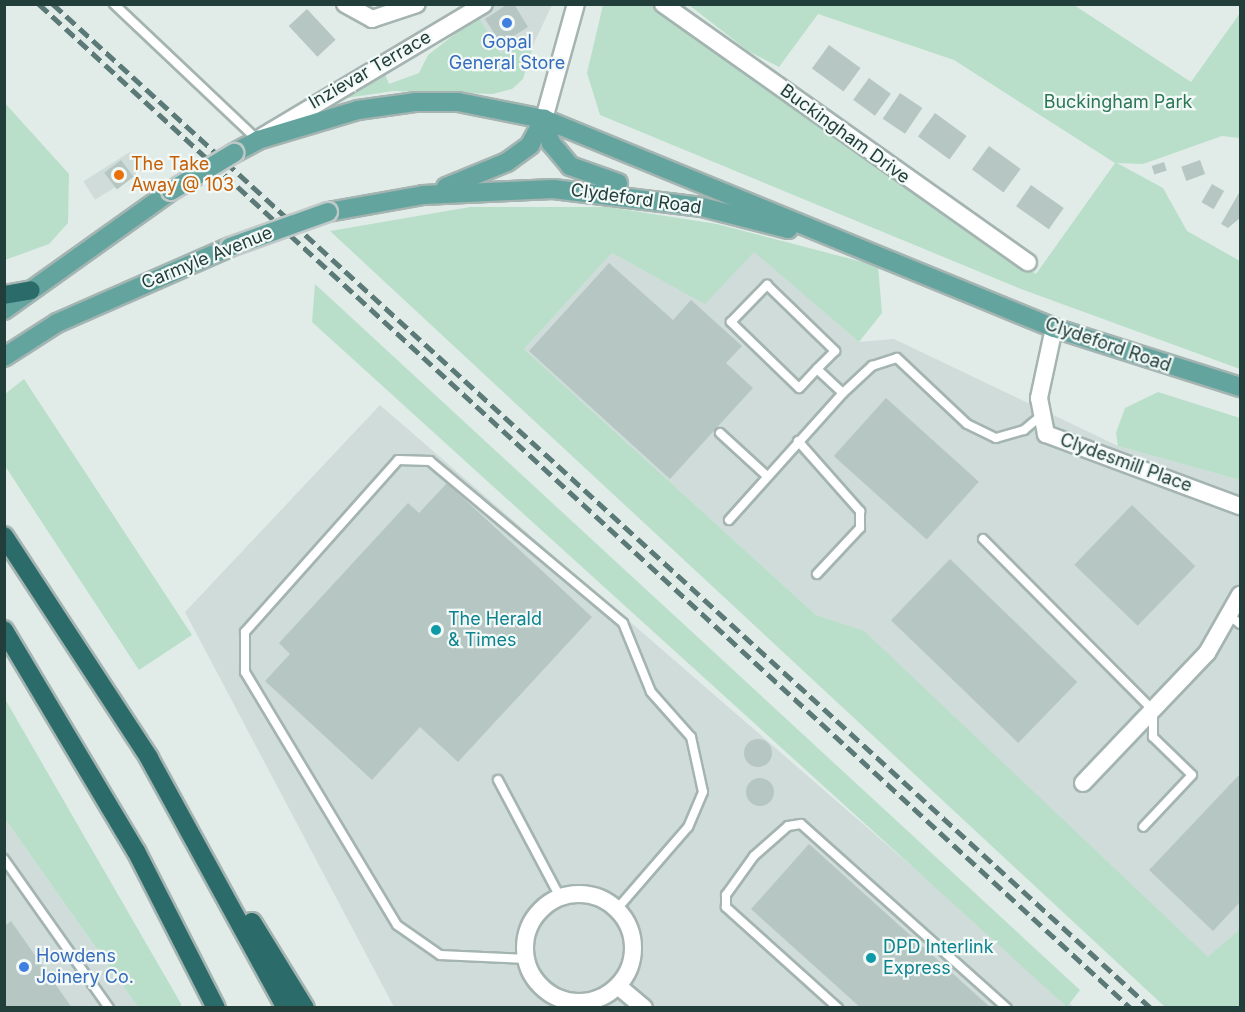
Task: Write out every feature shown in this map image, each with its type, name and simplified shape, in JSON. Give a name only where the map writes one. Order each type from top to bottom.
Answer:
[{"type":"highway","points":[[4,295],[31,290]]},
{"type":"highway","points":[[4,537],[149,758],[305,1008]]},
{"type":"highway","points":[[4,630],[136,851],[216,1008]]},
{"type":"highway","points":[[149,758],[286,1008]]},
{"type":"main road","points":[[4,310],[171,191],[258,140],[358,110],[416,102],[458,102],[544,119]]},
{"type":"main road","points":[[423,195],[507,162],[530,145],[544,119]]},
{"type":"main road","points":[[544,119],[551,143],[570,166],[596,180],[663,189],[702,207]]},
{"type":"main road","name":"Clydeford Road","points":[[544,119],[1054,328],[1240,387]]},
{"type":"main road","name":"Clydeford Road","points":[[423,195],[553,189],[702,207],[845,243]]},
{"type":"main road","name":"Carmyle Avenue","points":[[4,357],[57,323],[230,247],[327,212],[423,195]]},
{"type":"street","name":"Inzievar Terrace","points":[[345,4],[372,19],[417,4]]},
{"type":"street","name":"Inzievar Terrace","points":[[258,140],[341,87],[484,4]]},
{"type":"street","points":[[544,119],[576,4]]},
{"type":"street","name":"Buckingham Drive","points":[[663,4],[1028,262]]},
{"type":"street","name":"Clydesmill Place","points":[[1054,328],[1039,398],[1046,434],[1240,506]]},
{"type":"street","points":[[1083,783],[1207,653],[1235,619],[1240,595]]},
{"type":"street","points":[[590,895],[617,909],[633,939],[628,972],[618,986],[605,996],[573,1002],[543,988],[527,959],[536,916],[560,897],[590,895]]},
{"type":"street","points":[[618,986],[644,1008]]},
{"type":"lane","points":[[114,4],[258,140]]},
{"type":"lane","points":[[766,285],[835,351],[818,369],[799,388],[732,322],[766,285]]},
{"type":"lane","points":[[729,520],[798,441],[872,366],[897,358],[967,424],[996,438],[1024,430],[1042,415]]},
{"type":"lane","points":[[818,369],[843,393]]},
{"type":"lane","points":[[720,433],[767,476]]},
{"type":"lane","points":[[798,441],[860,511],[860,528],[817,574]]},
{"type":"lane","points":[[527,959],[440,955],[397,925],[245,672],[246,632],[399,460],[430,461],[623,623],[651,692],[691,737],[703,792],[688,827],[617,909]]},
{"type":"lane","points":[[983,539],[1153,710],[1153,737],[1192,775],[1143,827]]},
{"type":"lane","points":[[498,780],[560,897]]},
{"type":"lane","points":[[838,1008],[726,906],[726,895],[747,865],[788,826],[801,824],[1008,1008]]},
{"type":"lane","points":[[4,859],[109,1008]]},
{"type":"shaded area","points":[[494,5],[552,5],[534,43],[500,53],[478,16]]},
{"type":"shaded area","points":[[130,152],[142,171],[95,200],[83,181]]},
{"type":"shaded area","points":[[754,251],[859,342],[894,339],[1118,446],[1240,480],[1240,929],[1208,958],[864,632],[816,615],[524,349],[612,253],[705,303]]},
{"type":"shaded area","points":[[380,405],[1074,1007],[394,1007],[185,612]]},
{"type":"shaded area","points":[[5,819],[138,1007],[5,1007]]},
{"type":"green space","name":"Buckingham Park","points":[[603,5],[652,5],[1036,274],[1115,163],[954,60],[818,14],[779,67],[748,51],[689,5],[1074,5],[1191,82],[1240,13],[1240,138],[1222,136],[1143,164],[1117,163],[1163,188],[1187,231],[1240,261],[1240,369],[1021,289],[600,115],[587,73]]},
{"type":"green space","points":[[478,16],[500,53],[534,43],[523,79],[512,89],[493,94],[393,91],[340,99],[385,74],[389,84],[419,73],[428,55]]},
{"type":"green space","points":[[4,102],[69,174],[68,223],[49,244],[5,260]]},
{"type":"green space","points":[[470,207],[608,207],[717,224],[878,266],[882,313],[859,342],[754,252],[705,304],[612,253],[524,349],[816,615],[864,631],[1208,957],[1240,929],[1240,1007],[1165,1007],[330,231]]},
{"type":"green space","points":[[315,284],[1080,990],[1067,1007],[312,322]]},
{"type":"green space","points":[[24,379],[192,635],[139,670],[5,466],[5,394]]},
{"type":"green space","points":[[1158,392],[1240,418],[1240,480],[1118,446],[1116,433],[1125,408]]},
{"type":"green space","points":[[5,699],[182,1007],[138,1007],[5,819]]},
{"type":"building","name":"Gopal General Store","points":[[508,4],[514,4],[528,27],[501,44],[485,19]]},
{"type":"building","points":[[307,9],[336,40],[317,57],[289,26]]},
{"type":"building","points":[[829,45],[861,68],[844,91],[812,68]]},
{"type":"building","points":[[869,78],[891,94],[875,116],[853,100]]},
{"type":"building","points":[[900,93],[922,108],[905,134],[883,119]]},
{"type":"building","points":[[935,113],[967,136],[950,159],[918,136]]},
{"type":"building","points":[[989,146],[1021,169],[1004,192],[972,169]]},
{"type":"building","name":"The Take Away @ 103","points":[[121,160],[134,177],[117,189],[104,173]]},
{"type":"building","points":[[1200,160],[1205,174],[1186,181],[1181,167]]},
{"type":"building","points":[[1164,162],[1167,171],[1154,175],[1152,166]]},
{"type":"building","points":[[1212,184],[1224,191],[1214,209],[1202,202]]},
{"type":"building","points":[[1031,185],[1064,208],[1049,229],[1016,206]]},
{"type":"building","points":[[1240,191],[1240,218],[1228,228],[1221,224]]},
{"type":"building","points":[[609,263],[673,320],[691,300],[742,346],[726,363],[753,388],[670,479],[529,351]]},
{"type":"building","points":[[886,398],[979,482],[927,540],[834,456]]},
{"type":"building","name":"The Herald & Times","points":[[447,483],[592,617],[458,762],[420,727],[372,780],[265,681],[290,654],[279,643],[408,503],[419,513]]},
{"type":"building","points":[[1132,505],[1195,566],[1138,626],[1074,565]]},
{"type":"building","points":[[950,559],[1077,682],[1018,743],[891,620]]},
{"type":"building","points":[[758,739],[768,743],[772,753],[768,763],[758,767],[748,763],[744,753],[748,743]]},
{"type":"building","points":[[1240,774],[1240,902],[1213,931],[1149,870]]},
{"type":"building","points":[[760,778],[770,782],[774,792],[770,802],[760,806],[750,802],[746,792],[750,782]]},
{"type":"building","name":"DPD Interlink Express","points":[[809,844],[991,1008],[861,1008],[751,909]]},
{"type":"building","name":"Howdens Joinery Co.","points":[[11,921],[72,1008],[4,1008],[4,926]]},
{"type":"railway","points":[[39,4],[1131,1008]]},
{"type":"railway","points":[[53,4],[1151,1008]]},
{"type":"place","name":"Gopal General Store","points":[[507,23]]},
{"type":"place","name":"The Take Away @ 103","points":[[119,175]]},
{"type":"place","name":"The Herald & Times","points":[[436,630]]},
{"type":"place","name":"DPD Interlink Express","points":[[871,958]]},
{"type":"place","name":"Howdens Joinery Co.","points":[[24,967]]}]
